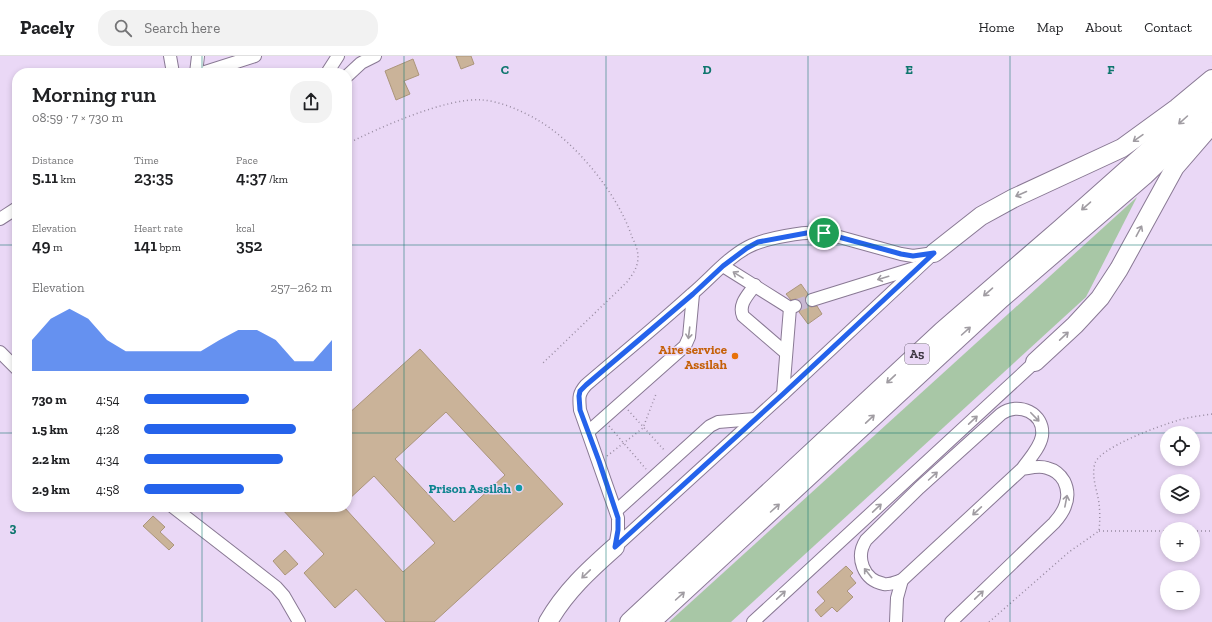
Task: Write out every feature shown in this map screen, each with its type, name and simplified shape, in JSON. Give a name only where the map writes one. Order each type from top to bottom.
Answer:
[{"type":"highway","points":[[934,253],[981,216],[1014,198],[1122,148],[1159,122],[1212,79]]},
{"type":"highway","name":"A5","points":[[630,622],[942,331],[1212,94]]},
{"type":"highway","name":"A5","points":[[650,622],[1001,299],[1144,176],[1212,110]]},
{"type":"highway","points":[[1035,362],[1076,325],[1100,298],[1119,269],[1175,167],[1212,124]]},
{"type":"highway","points":[[548,622],[566,594],[615,547]]},
{"type":"street","points":[[170,56],[172,68]]},
{"type":"street","points":[[197,68],[198,56]]},
{"type":"street","points":[[218,68],[255,56]]},
{"type":"street","points":[[330,68],[338,56]]},
{"type":"street","points":[[352,71],[361,63],[375,56]]},
{"type":"street","points":[[0,219],[12,211]]},
{"type":"street","points":[[615,547],[618,530],[616,511],[580,410],[580,391],[586,385],[693,294],[723,266],[747,248],[758,242],[812,232],[824,233],[901,254],[913,256],[934,253]]},
{"type":"street","points":[[615,547],[783,394],[934,253]]},
{"type":"street","points":[[723,266],[792,307],[786,353],[783,394]]},
{"type":"street","points":[[812,300],[921,266]]},
{"type":"street","points":[[755,285],[742,302],[741,310],[743,316],[786,353]]},
{"type":"street","points":[[588,432],[685,346],[689,337],[693,294]]},
{"type":"street","points":[[0,352],[12,364]]},
{"type":"street","points":[[760,619],[1035,362]]},
{"type":"street","points":[[1019,408],[1027,410],[1035,415],[1042,429],[1042,435],[1038,448],[1022,469],[902,580],[886,584],[873,580],[866,573],[861,565],[860,556],[861,547],[866,540],[919,488],[1001,414],[1011,409],[1019,408]]},
{"type":"street","points":[[616,511],[710,426],[718,422],[755,419]]},
{"type":"street","points":[[951,622],[1054,523],[1066,506],[1068,497],[1067,489],[1060,476],[1055,471],[1039,466],[1022,469]]},
{"type":"street","points":[[179,512],[276,587],[284,596],[299,622]]},
{"type":"street","points":[[897,620],[896,598],[902,580]]},
{"type":"path","points":[[352,142],[376,130],[439,106],[459,101],[483,100],[517,110],[536,119],[554,132],[581,156],[601,179],[627,222],[638,257],[637,265],[634,273],[627,282],[543,363]]},
{"type":"path","points":[[599,461],[616,450],[643,428],[656,394]]},
{"type":"path","points":[[621,402],[643,428],[673,459]]},
{"type":"path","points":[[1099,531],[1099,503],[1094,472],[1095,464],[1098,458],[1112,447],[1154,428],[1182,419],[1212,414]]},
{"type":"path","points":[[602,419],[653,478]]},
{"type":"path","points":[[989,622],[1069,552],[1099,531],[1160,531]]},
{"type":"path","points":[[1200,531],[1212,531]]},
{"type":"green space","points":[[1137,197],[1086,297],[731,622],[669,622]]},
{"type":"building","points":[[456,56],[471,56],[474,64],[461,69]]},
{"type":"building","points":[[413,59],[419,75],[404,81],[410,94],[396,100],[385,71]]},
{"type":"building","points":[[801,284],[808,294],[805,299],[807,305],[811,307],[817,306],[822,314],[808,324],[799,312],[802,307],[802,303],[796,299],[791,300],[786,294]]},
{"type":"building","name":"Prison Assilah","points":[[420,349],[563,504],[434,622],[386,622],[356,589],[335,608],[304,573],[324,554],[285,512],[349,512],[403,572],[435,543],[374,476],[352,496],[352,410]],"holes":[[[446,412],[505,475],[454,522],[395,459]]]},
{"type":"building","points":[[153,516],[165,527],[160,532],[174,545],[169,550],[143,526]]},
{"type":"building","points":[[285,550],[298,564],[285,575],[273,561]]},
{"type":"building","points":[[846,566],[853,573],[850,576],[856,583],[847,591],[853,597],[837,612],[832,607],[821,617],[815,610],[825,601],[817,592]]},
{"type":"tunnel","points":[[795,306],[812,300]]},
{"type":"place","name":"Aire service Assilah","points":[[735,356]]},
{"type":"place","name":"Prison Assilah","points":[[519,488]]},
{"type":"route","points":[[812,232],[824,233],[901,254],[913,256],[934,253],[783,394],[615,547],[618,530],[618,518],[599,461],[582,418],[580,410],[580,391],[736,255],[758,242],[812,232]]}]
